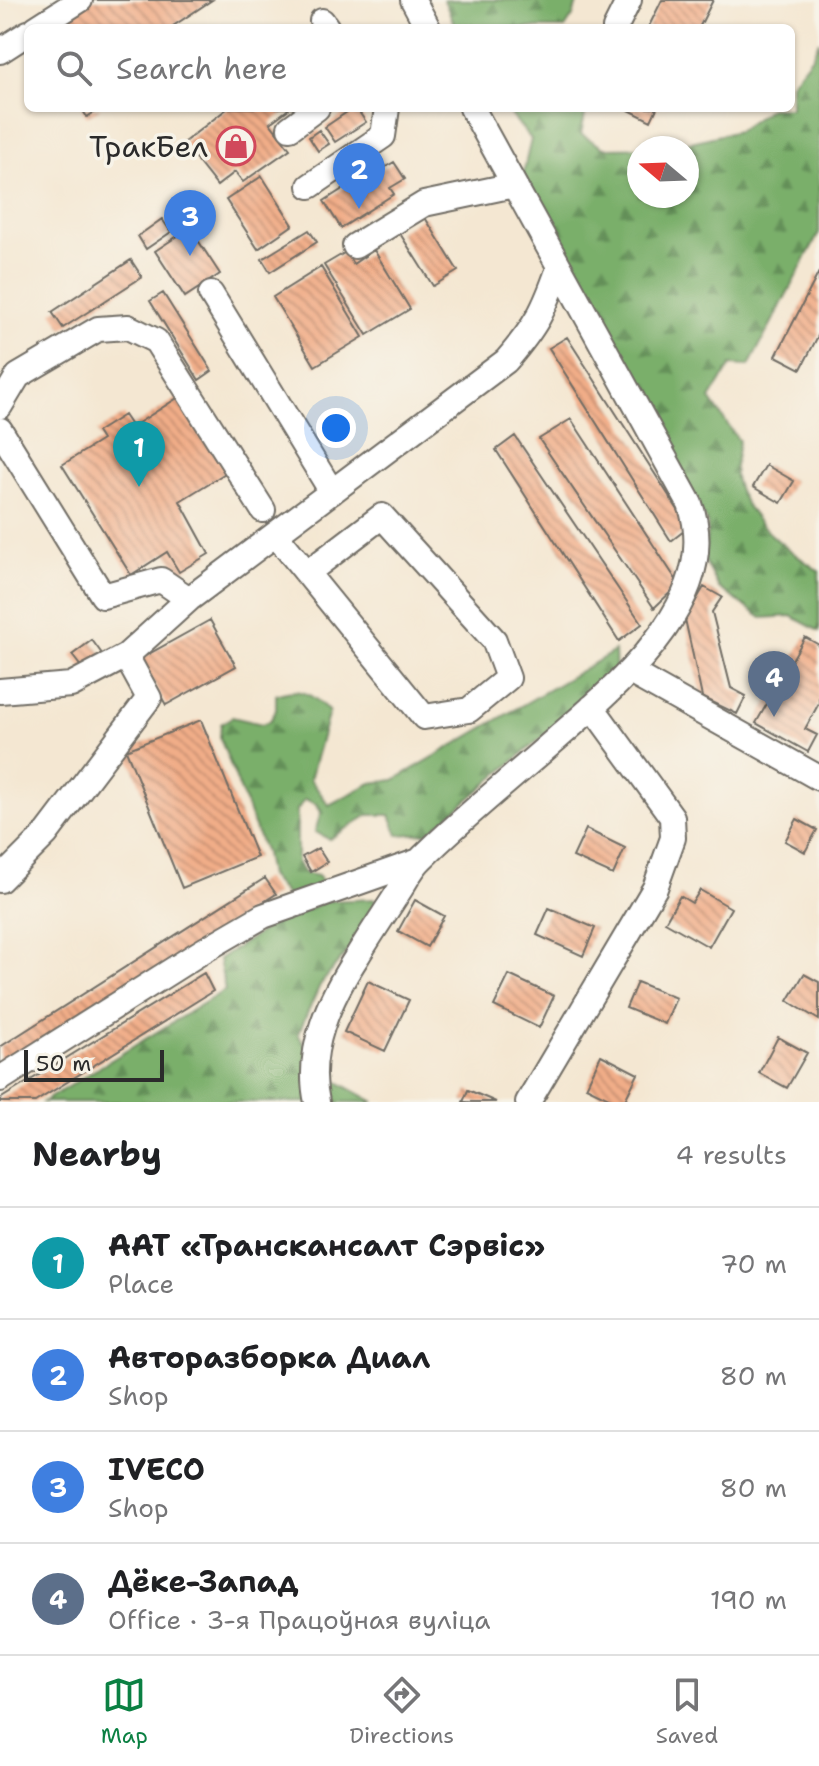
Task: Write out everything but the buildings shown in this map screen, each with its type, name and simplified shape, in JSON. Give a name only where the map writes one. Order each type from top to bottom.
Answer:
[{"type":"street","points":[[42,24],[80,0]]},
{"type":"street","points":[[617,24],[629,0]]},
{"type":"street","points":[[405,24],[413,1]]},
{"type":"street","points":[[413,1],[426,24]]},
{"type":"street","points":[[0,51],[24,36]]},
{"type":"street","points":[[290,128],[312,112]]},
{"type":"street","points":[[310,186],[383,136],[386,112]]},
{"type":"street","points":[[317,1102],[312,1079],[316,1044],[341,981],[419,861],[630,672],[660,635],[689,583],[698,543],[697,524],[690,504],[474,112]]},
{"type":"street","points":[[355,246],[424,204],[514,185]]},
{"type":"street","points":[[0,691],[71,685],[126,656],[189,599],[506,361],[532,331],[545,308],[559,268]]},
{"type":"street","points":[[211,294],[332,492]]},
{"type":"street","points":[[0,406],[18,376],[98,329],[128,327],[156,341],[263,510]]},
{"type":"street","points":[[0,430],[103,596],[161,580],[189,599]]},
{"type":"street","points":[[276,535],[424,717],[469,710],[508,678],[494,640],[382,516],[307,573]]},
{"type":"street","points":[[0,880],[46,834],[149,698],[126,656]]},
{"type":"street","points":[[630,672],[819,778]]},
{"type":"street","points":[[528,1102],[655,888],[673,838],[672,817],[592,707]]},
{"type":"street","points":[[0,1079],[263,916],[419,861]]},
{"type":"green space","points":[[444,0],[578,0],[568,24],[454,24]]},
{"type":"green space","points":[[819,41],[819,233],[749,366],[731,365],[710,399],[739,441],[735,478],[748,507],[768,532],[819,571],[819,631],[791,616],[762,618],[719,588],[704,559],[708,524],[570,278],[523,174],[531,139],[508,112],[586,112],[581,134],[604,148],[627,148],[627,208],[699,208],[699,140],[738,131],[764,112],[795,112],[795,78]]},
{"type":"green space","points":[[615,651],[616,675],[428,833],[398,835],[390,815],[369,815],[329,839],[315,832],[321,812],[316,804],[305,799],[297,810],[297,862],[304,873],[318,876],[325,884],[287,896],[269,876],[265,853],[220,738],[221,724],[232,717],[262,724],[270,721],[276,710],[276,695],[285,692],[306,693],[317,700],[329,712],[310,779],[329,805],[371,783],[394,780]]},
{"type":"green space","points":[[376,899],[373,920],[320,985],[298,1034],[323,1074],[374,1102],[43,1102],[225,990],[219,959],[278,921],[327,901]]},
{"type":"place","name":"ТракБел","points":[[236,146]]},
{"type":"place","name":"Авторазборка Диал","points":[[359,209]]},
{"type":"place","name":"IVECO","points":[[190,256]]},
{"type":"place","name":"ААТ «Транскансалт Сэрвіс»","points":[[139,487]]},
{"type":"place","name":"Дёке-Запад","points":[[774,717]]}]
